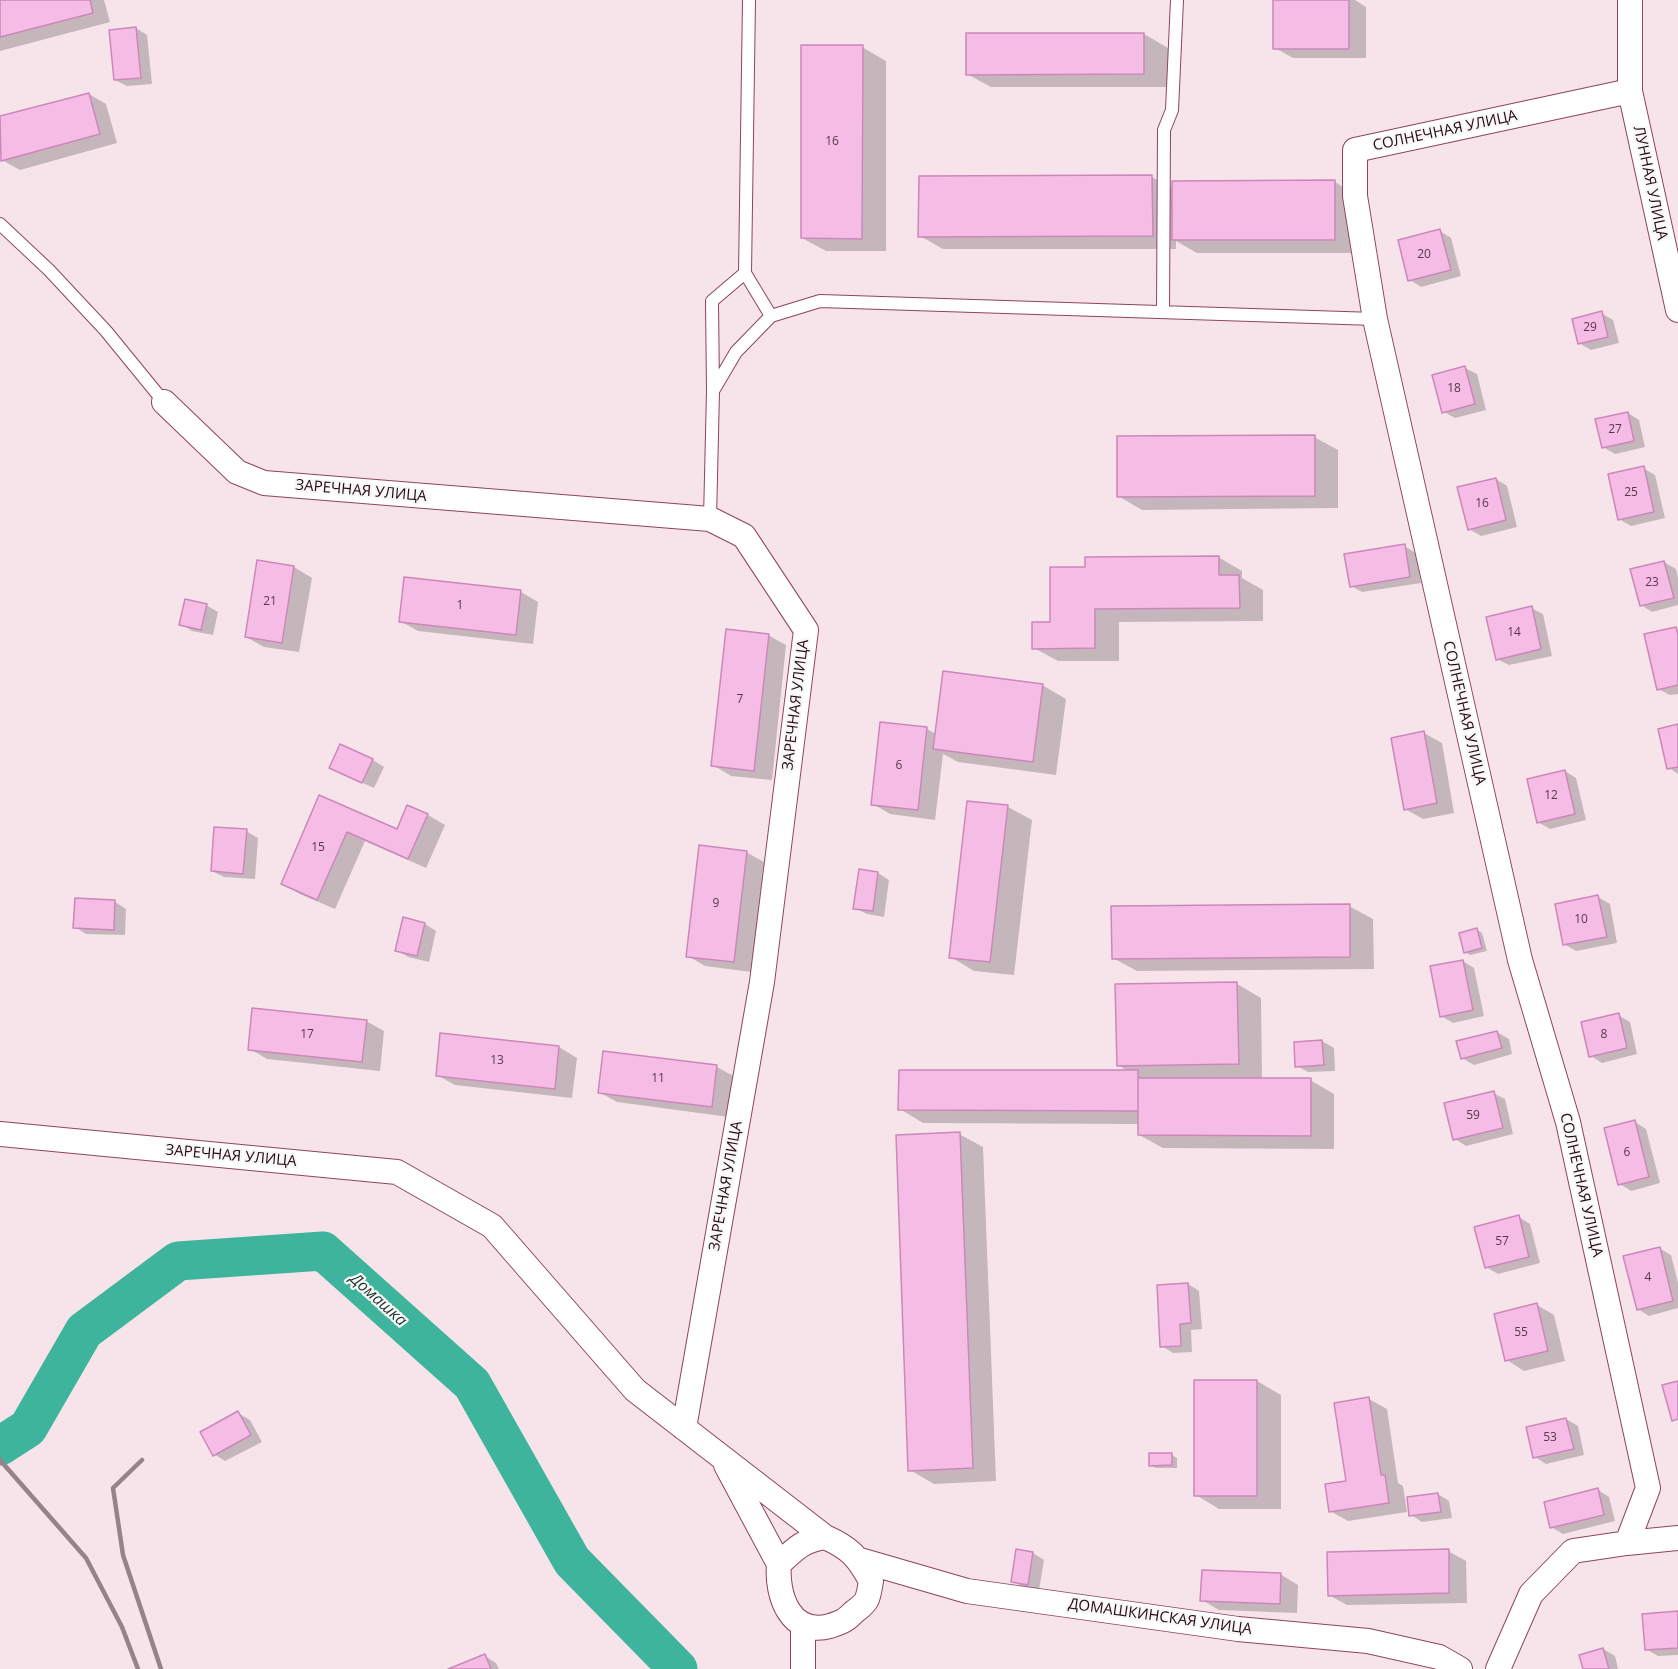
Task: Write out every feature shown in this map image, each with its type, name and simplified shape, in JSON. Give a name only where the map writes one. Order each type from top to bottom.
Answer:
[{"type":"street","name":"ЛУННАЯ УЛИЦА","points":[[1630,0],[1630,91],[1678,310]]},
{"type":"street","name":"СОЛНЕЧНАЯ УЛИЦА","points":[[1627,1543],[1648,1488],[1568,1122],[1520,960],[1375,319],[1356,196],[1355,150],[1630,91]]},
{"type":"street","name":"ЗАРЕЧНАЯ УЛИЦА","points":[[164,402],[237,472],[264,483],[710,519],[744,536],[806,630],[762,982],[684,1428]]},
{"type":"street","name":"ЗАРЕЧНАЯ УЛИЦА","points":[[0,1134],[397,1172],[492,1226],[635,1390],[825,1538]]},
{"type":"street","points":[[722,1457],[779,1564],[780,1591],[794,1619],[819,1629],[845,1622],[867,1600],[871,1581],[860,1560],[841,1544],[825,1538],[811,1540],[797,1547],[779,1564]]},
{"type":"street","points":[[1498,1669],[1530,1594],[1573,1551],[1678,1538]]},
{"type":"street","name":"ДОМАШКИНСКАЯ УЛИЦА","points":[[860,1560],[967,1591],[1238,1629],[1368,1641],[1439,1657],[1460,1669]]},
{"type":"street","points":[[803,1624],[803,1669]]},
{"type":"lane","points":[[749,0],[745,273],[771,316]]},
{"type":"lane","points":[[1163,312],[1164,130],[1172,110],[1176,0]]},
{"type":"lane","points":[[0,224],[49,270],[98,322],[164,402]]},
{"type":"lane","points":[[710,519],[713,391],[712,301],[745,273]]},
{"type":"lane","points":[[713,391],[736,352],[771,316],[820,301],[1375,319]]},
{"type":"building","points":[[0,0],[90,0],[93,13],[0,37]]},
{"type":"building","points":[[1273,0],[1349,0],[1349,49],[1273,49]]},
{"type":"building","points":[[136,27],[141,78],[114,80],[109,30]]},
{"type":"building","points":[[966,33],[1144,33],[1144,74],[966,75]]},
{"type":"building","points":[[801,45],[863,45],[862,239],[801,238]]},
{"type":"building","points":[[89,93],[100,134],[1,161],[0,116]]},
{"type":"building","points":[[1152,175],[1153,236],[918,237],[919,176]]},
{"type":"building","points":[[1335,180],[1335,240],[1172,240],[1172,181]]},
{"type":"building","points":[[1440,229],[1451,270],[1408,281],[1398,240]]},
{"type":"building","points":[[1602,311],[1608,337],[1578,344],[1572,319]]},
{"type":"building","points":[[1465,366],[1475,404],[1442,413],[1432,375]]},
{"type":"building","points":[[1628,412],[1634,441],[1602,448],[1595,419]]},
{"type":"building","points":[[1315,435],[1315,496],[1117,497],[1117,436]]},
{"type":"building","points":[[1644,466],[1654,512],[1618,520],[1608,474]]},
{"type":"building","points":[[1496,478],[1506,520],[1468,530],[1457,487]]},
{"type":"building","points":[[1405,544],[1410,577],[1350,587],[1344,554]]},
{"type":"building","points":[[1219,556],[1219,575],[1239,575],[1240,608],[1095,609],[1095,648],[1032,649],[1032,622],[1050,622],[1050,567],[1085,567],[1085,557]]},
{"type":"building","points":[[257,560],[294,566],[282,643],[245,637]]},
{"type":"building","points":[[1664,561],[1674,598],[1640,606],[1630,569]]},
{"type":"building","points":[[404,577],[521,590],[516,635],[399,622]]},
{"type":"building","points":[[185,599],[207,604],[201,630],[179,625]]},
{"type":"building","points":[[1532,606],[1541,649],[1496,660],[1486,617]]},
{"type":"building","points":[[1676,627],[1678,685],[1657,690],[1644,634]]},
{"type":"building","points":[[726,629],[769,634],[754,771],[711,766]]},
{"type":"building","points":[[943,671],[1043,684],[1033,762],[933,749]]},
{"type":"building","points":[[880,722],[927,727],[918,810],[871,805]]},
{"type":"building","points":[[1678,724],[1678,767],[1667,769],[1658,729]]},
{"type":"building","points":[[1424,731],[1437,803],[1404,810],[1391,738]]},
{"type":"building","points":[[340,744],[373,759],[362,783],[329,768]]},
{"type":"building","points":[[1565,770],[1575,814],[1537,823],[1527,779]]},
{"type":"building","points":[[319,795],[397,829],[407,805],[428,814],[408,859],[347,832],[317,900],[281,884]]},
{"type":"building","points":[[967,801],[1008,805],[990,962],[949,958]]},
{"type":"building","points":[[214,827],[247,829],[243,874],[211,871]]},
{"type":"building","points":[[699,845],[747,851],[734,962],[686,957]]},
{"type":"building","points":[[859,869],[878,872],[873,911],[853,909]]},
{"type":"building","points":[[1598,895],[1607,937],[1563,945],[1555,904]]},
{"type":"building","points":[[75,898],[115,900],[114,930],[73,928]]},
{"type":"building","points":[[1350,904],[1350,957],[1112,959],[1111,906]]},
{"type":"building","points":[[403,917],[425,923],[417,956],[395,951]]},
{"type":"building","points":[[1477,928],[1482,948],[1464,953],[1459,933]]},
{"type":"building","points":[[1463,960],[1473,1010],[1440,1017],[1430,966]]},
{"type":"building","points":[[1237,982],[1239,1064],[1117,1066],[1115,984]]},
{"type":"building","points":[[252,1008],[367,1020],[362,1062],[248,1050]]},
{"type":"building","points":[[1619,1013],[1627,1048],[1589,1057],[1581,1022]]},
{"type":"building","points":[[1497,1031],[1502,1048],[1461,1059],[1456,1041]]},
{"type":"building","points":[[440,1033],[559,1046],[555,1089],[436,1076]]},
{"type":"building","points":[[1322,1040],[1324,1065],[1295,1067],[1294,1042]]},
{"type":"building","points":[[603,1051],[717,1065],[712,1107],[598,1093]]},
{"type":"building","points":[[899,1070],[1138,1070],[1138,1111],[898,1110]]},
{"type":"building","points":[[1138,1078],[1311,1078],[1311,1136],[1138,1135]]},
{"type":"building","points":[[1494,1091],[1503,1128],[1453,1140],[1444,1103]]},
{"type":"building","points":[[1635,1120],[1649,1177],[1618,1185],[1604,1128]]},
{"type":"building","points":[[960,1132],[973,1468],[908,1471],[896,1135]]},
{"type":"building","points":[[1519,1215],[1529,1257],[1485,1268],[1474,1227]]},
{"type":"building","points":[[1660,1247],[1673,1301],[1637,1310],[1623,1256]]},
{"type":"building","points":[[1188,1283],[1191,1323],[1180,1324],[1181,1346],[1160,1347],[1157,1285]]},
{"type":"building","points":[[1537,1303],[1548,1351],[1505,1361],[1494,1314]]},
{"type":"building","points":[[1194,1380],[1257,1380],[1257,1496],[1194,1496]]},
{"type":"building","points":[[1678,1381],[1678,1419],[1672,1421],[1662,1385]]},
{"type":"building","points":[[1369,1397],[1381,1475],[1385,1475],[1389,1503],[1329,1512],[1325,1484],[1346,1481],[1334,1403]]},
{"type":"building","points":[[238,1411],[251,1435],[213,1456],[200,1432]]},
{"type":"building","points":[[1566,1418],[1574,1449],[1533,1458],[1526,1427]]},
{"type":"building","points":[[1149,1453],[1172,1453],[1172,1465],[1149,1466]]},
{"type":"building","points":[[1598,1488],[1604,1515],[1550,1528],[1544,1502]]},
{"type":"building","points":[[1438,1493],[1441,1512],[1409,1516],[1407,1497]]},
{"type":"building","points":[[1016,1549],[1033,1552],[1028,1585],[1011,1582]]},
{"type":"building","points":[[1449,1549],[1449,1593],[1328,1596],[1327,1552]]},
{"type":"building","points":[[1202,1570],[1281,1573],[1280,1604],[1200,1601]]},
{"type":"building","points":[[1678,1611],[1678,1648],[1645,1650],[1642,1614]]},
{"type":"building","points":[[1603,1648],[1609,1669],[1583,1669],[1579,1655]]},
{"type":"building","points":[[485,1654],[491,1669],[448,1669]]},
{"type":"waterway","name":"Домашка","points":[[0,1446],[28,1428],[84,1331],[178,1261],[323,1251],[472,1384],[572,1561],[678,1669]]},
{"type":"railway","points":[[0,1460],[86,1558],[122,1627],[138,1669]]},
{"type":"railway","points":[[142,1460],[113,1488],[123,1555],[161,1669]]}]
